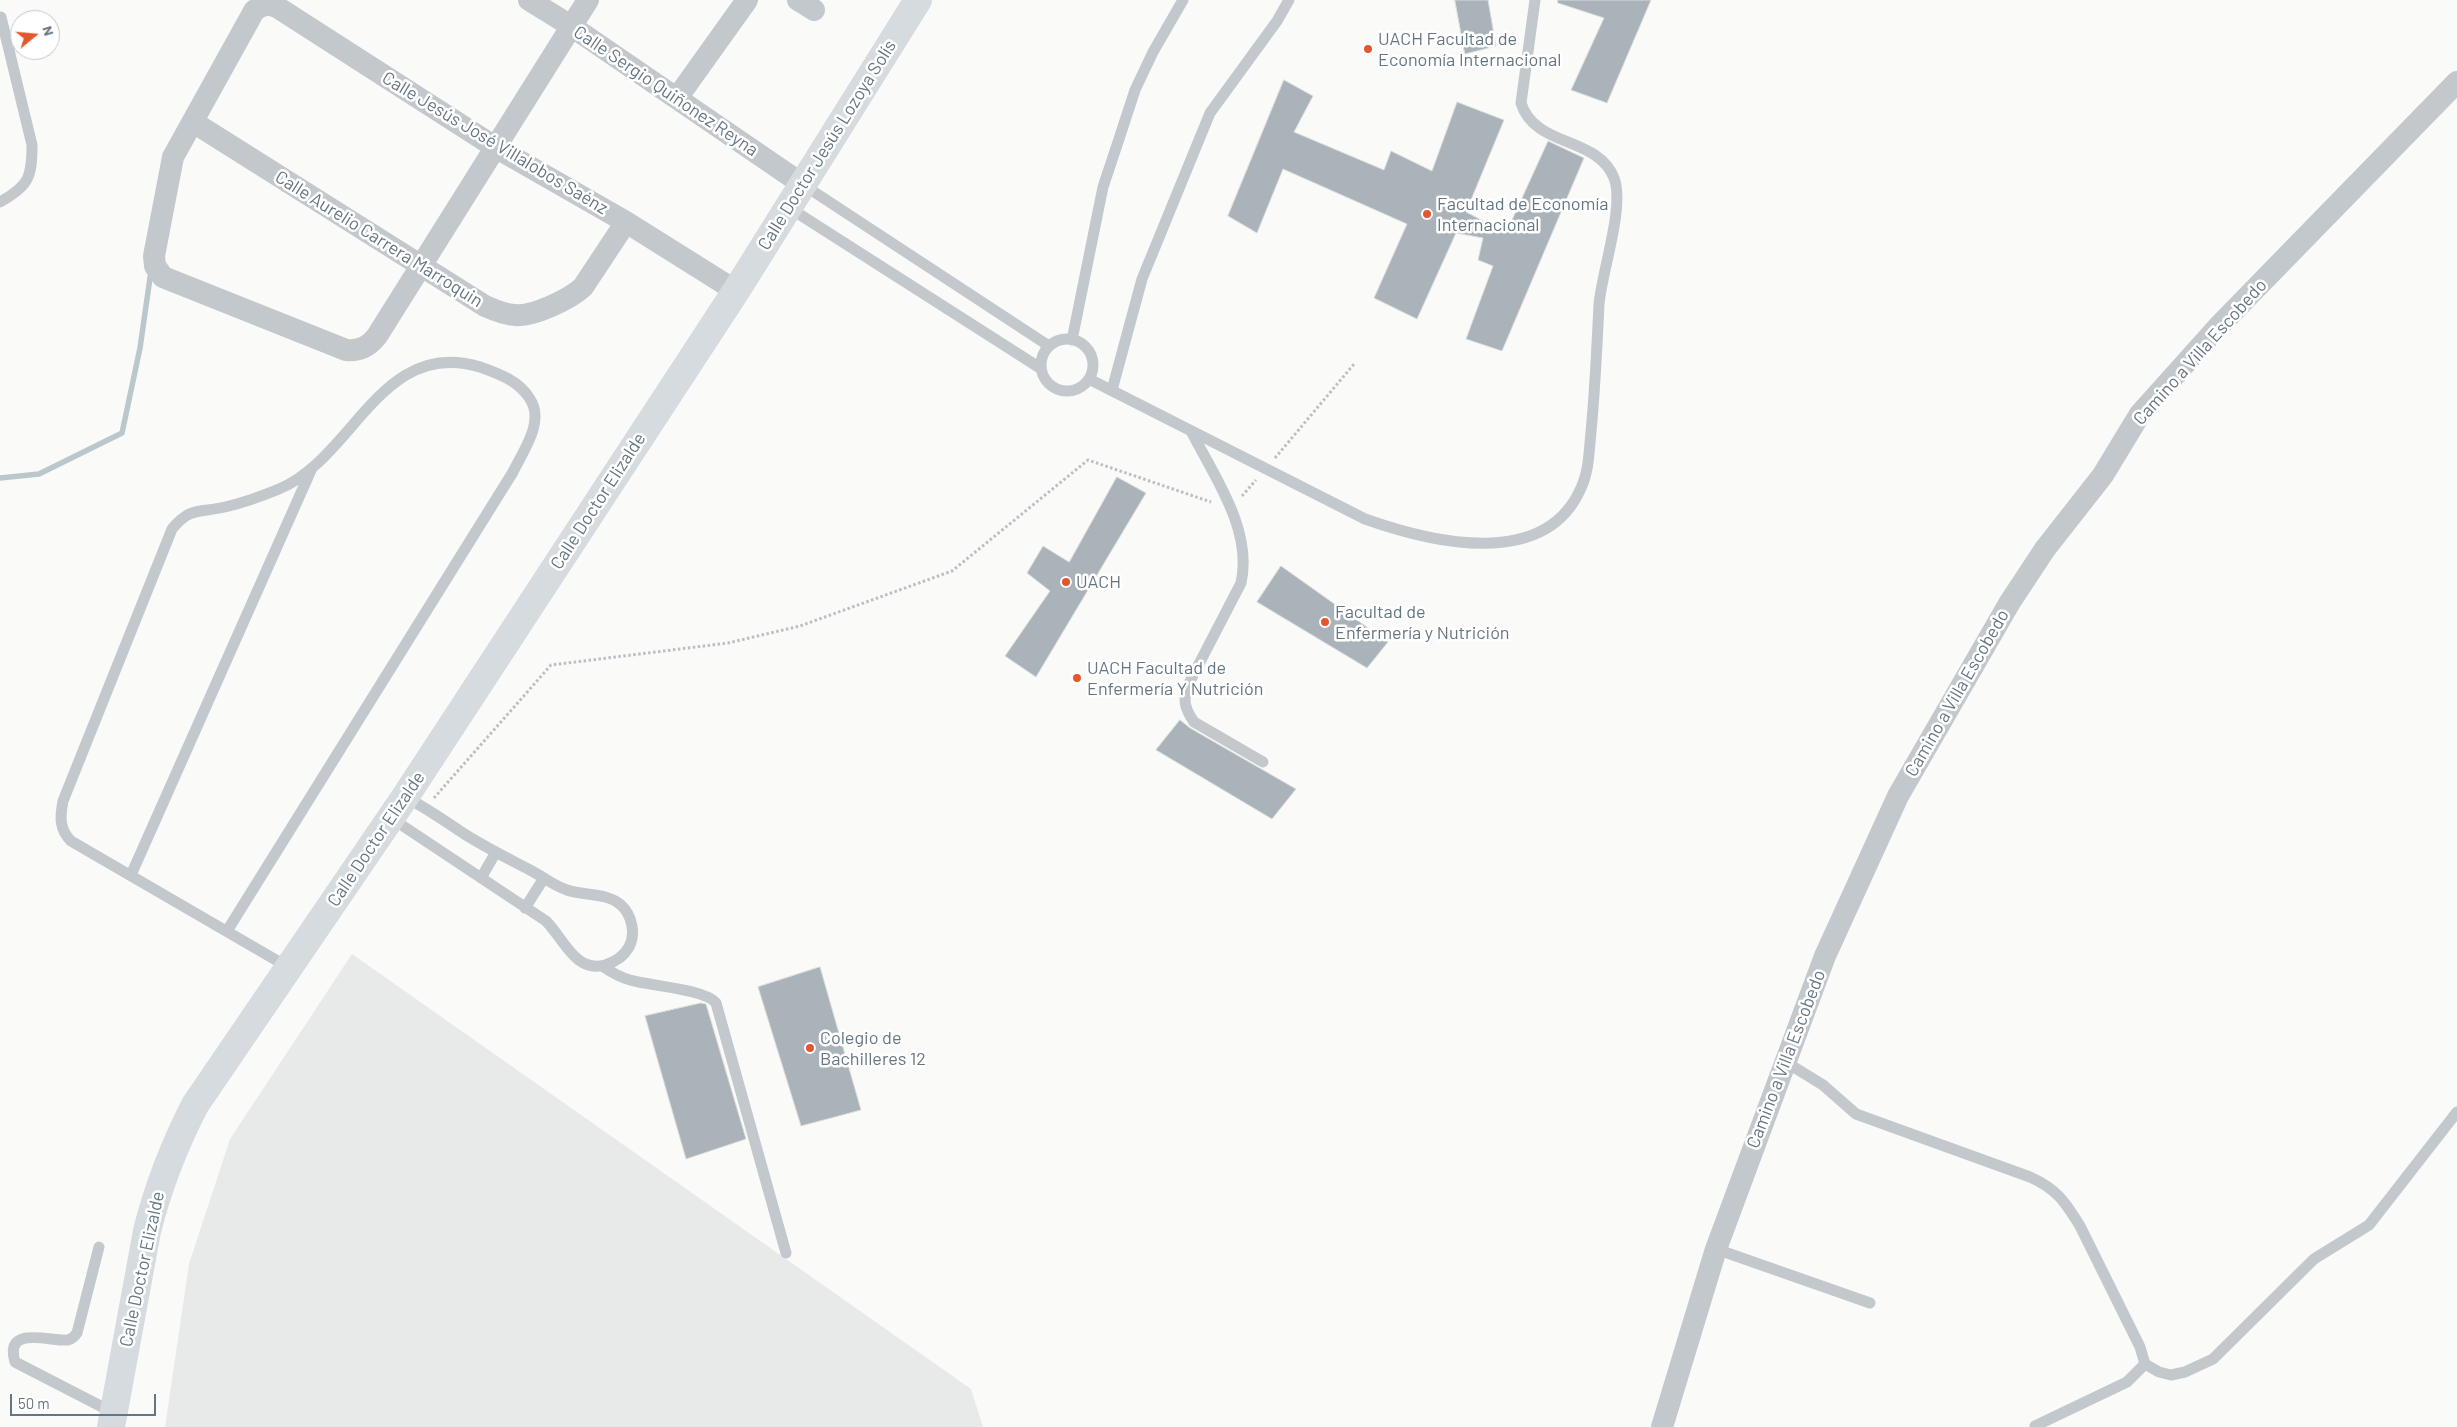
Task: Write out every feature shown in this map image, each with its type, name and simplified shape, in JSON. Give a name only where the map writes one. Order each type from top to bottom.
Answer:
[{"type":"street","name":"Calle Sergio Quiñonez Reyna","points":[[529,0],[571,26],[677,98],[795,195]]},
{"type":"street","points":[[193,122],[173,157],[156,244],[155,266],[163,277],[346,350],[356,351],[377,336],[588,0]]},
{"type":"street","points":[[677,98],[747,0]]},
{"type":"street","name":"Calle Doctor Jesús Lozoya Solís","points":[[736,291],[918,0]]},
{"type":"street","name":"Calle Jesús José Villalobos Saénz","points":[[193,122],[254,11],[263,5],[277,7],[495,147],[626,222],[736,291]]},
{"type":"street","name":"Camino a Villa Escobedo","points":[[1662,1427],[1716,1249],[1784,1061],[1825,956],[1898,796],[2010,602],[2045,549],[2103,475],[2140,414],[2218,327],[2457,82]]},
{"type":"street","name":"Calle Aurelio Carrera Marroquin","points":[[193,122],[420,267],[485,306],[515,315],[526,314],[562,300],[583,287],[626,222]]},
{"type":"street","name":"Calle Doctor Elizalde","points":[[112,1420],[147,1231],[172,1152],[195,1105],[288,967],[407,808],[736,291]]},
{"type":"lane","points":[[1072,340],[1103,187],[1135,90],[1153,52],[1183,0]]},
{"type":"lane","points":[[1112,390],[1142,279],[1210,114],[1277,21],[1289,0]]},
{"type":"lane","points":[[1089,379],[1267,467],[1365,519],[1406,534],[1471,544],[1507,541],[1545,530],[1561,518],[1582,487],[1587,469],[1601,282],[1617,212],[1617,193],[1615,179],[1603,161],[1594,154],[1542,131],[1531,122],[1524,111],[1521,103],[1535,0]]},
{"type":"lane","points":[[0,202],[16,193],[28,182],[32,167],[32,145],[1,18]]},
{"type":"lane","points":[[795,195],[1049,346]]},
{"type":"lane","points":[[795,195],[1040,368],[1047,383],[1061,391],[1077,390],[1089,379],[1092,371],[1091,355],[1086,348],[1072,340],[1064,339],[1049,346],[1041,360],[1040,368]]},
{"type":"lane","points":[[227,931],[513,472],[535,426],[536,412],[526,393],[516,383],[502,375],[455,362],[444,361],[428,365],[407,374],[383,392],[312,468],[280,489],[224,508],[198,510],[188,513],[172,529],[62,801],[61,826],[64,834],[71,841],[288,967]]},
{"type":"lane","points":[[1191,431],[1231,509],[1245,559],[1241,583],[1187,687],[1184,699],[1186,711],[1194,722],[1263,762]]},
{"type":"lane","points":[[131,875],[312,468]]},
{"type":"lane","points":[[407,808],[468,836],[566,890],[611,898],[621,905],[628,914],[632,927],[632,941],[625,953],[613,963],[602,966],[582,964],[575,959],[558,934],[546,921],[481,878],[407,808]]},
{"type":"lane","points":[[481,878],[496,852]]},
{"type":"lane","points":[[525,908],[544,878]]},
{"type":"lane","points":[[602,966],[615,975],[629,980],[705,994],[716,1003],[786,1253]]},
{"type":"lane","points":[[1784,1061],[1823,1085],[1856,1114],[2030,1177],[2046,1184],[2059,1194],[2080,1226],[2140,1347],[2145,1364],[2159,1372],[2172,1375],[2184,1372],[2213,1359],[2314,1259],[2369,1225],[2457,1112]]},
{"type":"lane","points":[[99,1247],[78,1333],[73,1338],[67,1340],[32,1336],[23,1339],[15,1346],[13,1355],[15,1362],[112,1420]]},
{"type":"lane","points":[[1716,1249],[1870,1303]]},
{"type":"lane","points":[[2035,1426],[2127,1382],[2145,1364]]},
{"type":"path","points":[[407,808],[551,665],[728,643],[800,626],[952,572],[1088,460],[1231,509],[1354,364]]},
{"type":"shaded area","points":[[352,954],[971,1389],[983,1427],[165,1427],[189,1264],[230,1139]]},
{"type":"building","points":[[1455,0],[1488,0],[1496,46],[1465,54]]},
{"type":"building","points":[[1558,0],[1651,0],[1607,103],[1571,90],[1604,18],[1558,3]]},
{"type":"building","name":"Facultad de Economía Internacional","points":[[1284,80],[1313,96],[1294,132],[1384,170],[1391,151],[1432,171],[1457,102],[1504,120],[1466,212],[1506,233],[1548,141],[1584,158],[1502,351],[1466,339],[1493,266],[1478,260],[1483,238],[1456,233],[1417,319],[1374,298],[1407,224],[1283,169],[1257,233],[1228,216]]},
{"type":"building","name":"UACH","points":[[1117,477],[1146,493],[1036,677],[1005,656],[1050,591],[1027,573],[1043,546],[1069,562]]},
{"type":"building","name":"Facultad de Enfermería y Nutrición","points":[[1281,566],[1388,642],[1367,668],[1257,602]]},
{"type":"building","points":[[1180,720],[1190,728],[1296,789],[1272,819],[1156,750]]},
{"type":"building","name":"Colegio de Bachilleres 12","points":[[820,967],[861,1110],[801,1126],[758,987]]},
{"type":"building","points":[[701,1003],[706,1004],[746,1139],[686,1159],[645,1016]]},
{"type":"waterway","points":[[0,478],[39,474],[122,433],[140,348],[151,271]]},
{"type":"place","name":"UACH Facultad de Economía Internacional","points":[[1368,49]]},
{"type":"place","name":"Facultad de Economía Internacional","points":[[1427,214]]},
{"type":"place","name":"UACH","points":[[1066,582]]},
{"type":"place","name":"Facultad de Enfermería y Nutrición","points":[[1325,622]]},
{"type":"place","name":"UACH Facultad de Enfermería Y Nutrición","points":[[1077,678]]},
{"type":"place","name":"Colegio de Bachilleres 12","points":[[810,1048]]}]
